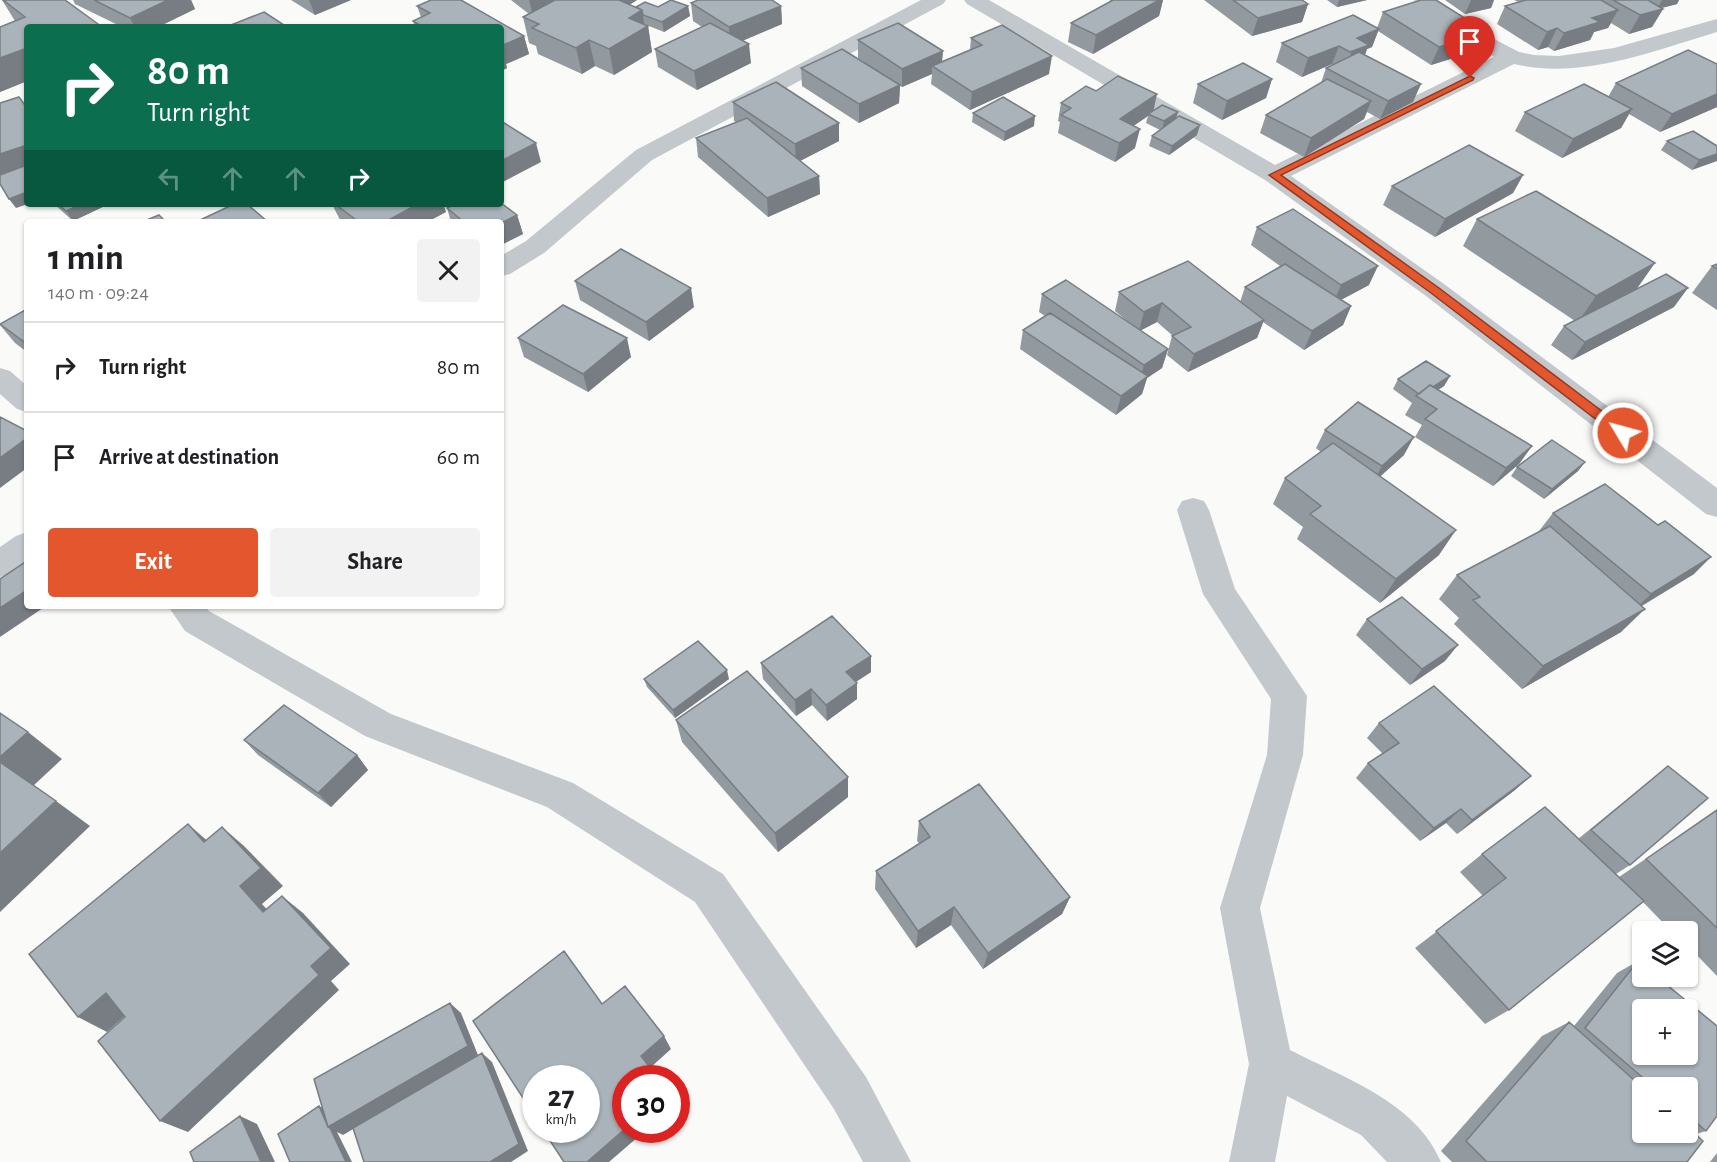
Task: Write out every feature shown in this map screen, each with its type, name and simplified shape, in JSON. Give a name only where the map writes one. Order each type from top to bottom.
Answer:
[{"type":"street","points":[[504,266],[536,248],[644,155],[936,0]]},
{"type":"street","points":[[974,0],[1274,175],[1435,290],[1717,505]]},
{"type":"street","points":[[1424,0],[1511,57],[1539,64],[1572,62],[1651,44],[1717,25]]},
{"type":"street","points":[[1651,44],[1679,60]]},
{"type":"street","points":[[1274,175],[1511,57]]},
{"type":"street","points":[[0,378],[24,399]]},
{"type":"street","points":[[1193,510],[1220,594],[1289,696],[1285,755],[1240,908],[1271,1064],[1252,1162]]},
{"type":"street","points":[[0,564],[24,546]]},
{"type":"street","points":[[187,609],[197,621],[378,725],[560,795],[709,888],[850,1093],[888,1162]]},
{"type":"street","points":[[1271,1064],[1377,1119],[1418,1162]]},
{"type":"building","points":[[3,0],[65,0],[98,24],[24,24],[24,49],[0,58],[0,27],[25,17]]},
{"type":"building","points":[[94,0],[168,0],[130,18]]},
{"type":"building","points":[[431,0],[461,0],[503,24],[418,24],[413,21],[430,13],[417,6]]},
{"type":"building","points":[[555,0],[619,0],[642,10],[629,18],[648,26],[609,49],[589,40],[576,48],[532,28],[539,24],[523,17]]},
{"type":"building","points":[[671,0],[688,6],[662,22],[643,15],[642,10],[636,7],[645,2],[658,7]]},
{"type":"building","points":[[698,0],[772,0],[781,6],[729,27],[691,3]]},
{"type":"building","points":[[1113,0],[1159,0],[1096,35],[1071,23]]},
{"type":"building","points":[[1233,0],[1302,0],[1308,4],[1258,18]]},
{"type":"building","points":[[1421,0],[1436,0],[1487,32],[1439,47],[1383,12]]},
{"type":"building","points":[[1526,0],[1601,0],[1618,10],[1592,18],[1600,22],[1564,33],[1557,28],[1547,32],[1505,6]]},
{"type":"building","points":[[1613,0],[1648,0],[1663,9],[1640,15]]},
{"type":"building","points":[[264,12],[282,24],[234,24]]},
{"type":"building","points":[[1353,15],[1379,29],[1357,38],[1369,45],[1350,52],[1339,46],[1308,58],[1282,43]]},
{"type":"building","points":[[710,23],[749,44],[694,71],[655,49]]},
{"type":"building","points":[[898,23],[943,51],[902,69],[858,40]]},
{"type":"building","points":[[504,25],[524,36],[504,45]]},
{"type":"building","points":[[1002,25],[1052,56],[972,92],[932,66],[982,45],[971,38]]},
{"type":"building","points":[[842,49],[900,85],[859,104],[801,68]]},
{"type":"building","points":[[1688,50],[1717,64],[1717,94],[1672,114],[1616,83]]},
{"type":"building","points":[[1359,52],[1421,84],[1388,101],[1326,68]]},
{"type":"building","points":[[1243,63],[1272,79],[1227,101],[1198,84]]},
{"type":"building","points":[[1118,76],[1157,94],[1120,119],[1140,129],[1119,143],[1061,115],[1071,108],[1061,103],[1086,86],[1096,91]]},
{"type":"building","points":[[1327,79],[1371,101],[1311,138],[1266,115]]},
{"type":"building","points":[[776,82],[839,123],[795,144],[733,102]]},
{"type":"building","points":[[1584,84],[1632,109],[1573,139],[1525,112]]},
{"type":"building","points":[[19,97],[24,104],[24,146],[0,154],[0,103]]},
{"type":"building","points":[[1003,97],[1035,116],[1005,132],[973,113]]},
{"type":"building","points":[[1162,105],[1178,112],[1164,121],[1148,114]]},
{"type":"building","points":[[1179,116],[1200,125],[1172,146],[1152,136]]},
{"type":"building","points":[[747,118],[819,176],[767,198],[696,138]]},
{"type":"building","points":[[504,123],[536,143],[504,159]]},
{"type":"building","points":[[1693,131],[1717,146],[1717,154],[1699,160],[1667,141]]},
{"type":"building","points":[[1469,145],[1523,175],[1445,219],[1392,186]]},
{"type":"building","points":[[24,166],[24,193],[9,199],[0,184],[0,175]]},
{"type":"building","points":[[1536,191],[1655,263],[1596,296],[1477,219]]},
{"type":"building","points":[[504,205],[517,215],[504,222],[504,219],[460,219],[447,208]]},
{"type":"building","points":[[61,207],[75,207],[66,211]]},
{"type":"building","points":[[228,207],[250,207],[264,219],[202,219]]},
{"type":"building","points":[[339,207],[412,207],[390,219],[355,219]]},
{"type":"building","points":[[1293,209],[1378,266],[1341,285],[1257,227]]},
{"type":"building","points":[[159,215],[163,219],[149,219]]},
{"type":"building","points":[[621,249],[691,288],[646,322],[575,281]]},
{"type":"building","points":[[1188,261],[1264,320],[1194,354],[1172,336],[1191,327],[1162,303],[1144,312],[1119,292]]},
{"type":"building","points":[[1285,264],[1351,306],[1312,331],[1245,287]]},
{"type":"building","points":[[1666,274],[1688,288],[1585,342],[1564,326]]},
{"type":"building","points":[[1066,280],[1168,349],[1144,365],[1042,294]]},
{"type":"building","points":[[563,305],[627,338],[583,374],[518,338]]},
{"type":"building","points":[[24,311],[24,342],[0,324]]},
{"type":"building","points":[[1050,313],[1148,376],[1121,396],[1023,330]]},
{"type":"building","points":[[1426,361],[1450,376],[1433,387],[1430,385],[1419,394],[1398,379]]},
{"type":"building","points":[[1430,385],[1532,446],[1506,468],[1425,419],[1437,409],[1416,396]]},
{"type":"building","points":[[1358,402],[1414,437],[1382,466],[1325,430]]},
{"type":"building","points":[[0,417],[24,429],[24,440],[0,458]]},
{"type":"building","points":[[1552,440],[1585,462],[1552,489],[1517,467]]},
{"type":"building","points":[[1333,443],[1456,530],[1396,579],[1310,514],[1321,506],[1285,478]]},
{"type":"building","points":[[1605,484],[1658,525],[1665,521],[1711,557],[1651,594],[1553,513]]},
{"type":"building","points":[[1550,526],[1645,609],[1543,666],[1473,600],[1480,597],[1457,575]]},
{"type":"building","points":[[24,563],[24,592],[0,608],[0,579]]},
{"type":"building","points":[[1402,597],[1458,645],[1422,669],[1367,619]]},
{"type":"building","points":[[832,616],[871,656],[846,672],[857,683],[826,705],[811,689],[795,700],[761,663]]},
{"type":"building","points":[[698,641],[727,670],[673,710],[644,679]]},
{"type":"building","points":[[747,671],[848,777],[775,833],[676,720]]},
{"type":"building","points":[[1434,686],[1531,776],[1472,820],[1461,809],[1434,828],[1368,763],[1399,743],[1379,723]]},
{"type":"building","points":[[284,705],[357,755],[318,793],[244,740]]},
{"type":"building","points":[[0,713],[28,732],[0,757]]},
{"type":"building","points":[[0,762],[56,801],[0,853]]},
{"type":"building","points":[[1668,766],[1708,798],[1630,865],[1591,830]]},
{"type":"building","points":[[979,784],[1070,897],[988,953],[954,907],[918,931],[876,871],[930,837],[919,821]]},
{"type":"building","points":[[1545,807],[1644,901],[1509,1010],[1436,931],[1506,878],[1482,854]]},
{"type":"building","points":[[1717,810],[1717,928],[1646,859]]},
{"type":"building","points":[[188,824],[204,842],[222,827],[261,868],[240,886],[263,912],[282,896],[331,948],[311,966],[319,975],[160,1121],[98,1041],[125,1017],[106,993],[78,1017],[29,954]]},
{"type":"building","points":[[564,951],[602,1004],[625,986],[664,1036],[641,1056],[648,1065],[612,1065],[612,1140],[587,1162],[564,1162],[552,1143],[600,1143],[600,1065],[522,1065],[522,1096],[473,1021]]},
{"type":"building","points":[[1632,969],[1632,987],[1669,987],[1684,999],[1632,999],[1632,1065],[1698,1065],[1698,1010],[1717,1026],[1717,1116],[1706,1131],[1698,1124],[1698,1077],[1642,1077],[1585,1028]]},
{"type":"building","points":[[450,1003],[468,1046],[328,1127],[314,1079]]},
{"type":"building","points":[[1569,1022],[1632,1078],[1632,1143],[1698,1143],[1698,1136],[1703,1141],[1687,1162],[1487,1162],[1466,1141]]},
{"type":"building","points":[[482,1053],[519,1144],[490,1162],[364,1162],[353,1128]]},
{"type":"building","points":[[319,1106],[346,1162],[290,1162],[278,1134]]},
{"type":"building","points":[[240,1116],[261,1162],[194,1162],[190,1152]]},
{"type":"route","points":[[1470,78],[1274,175],[1435,290],[1623,433]]}]
